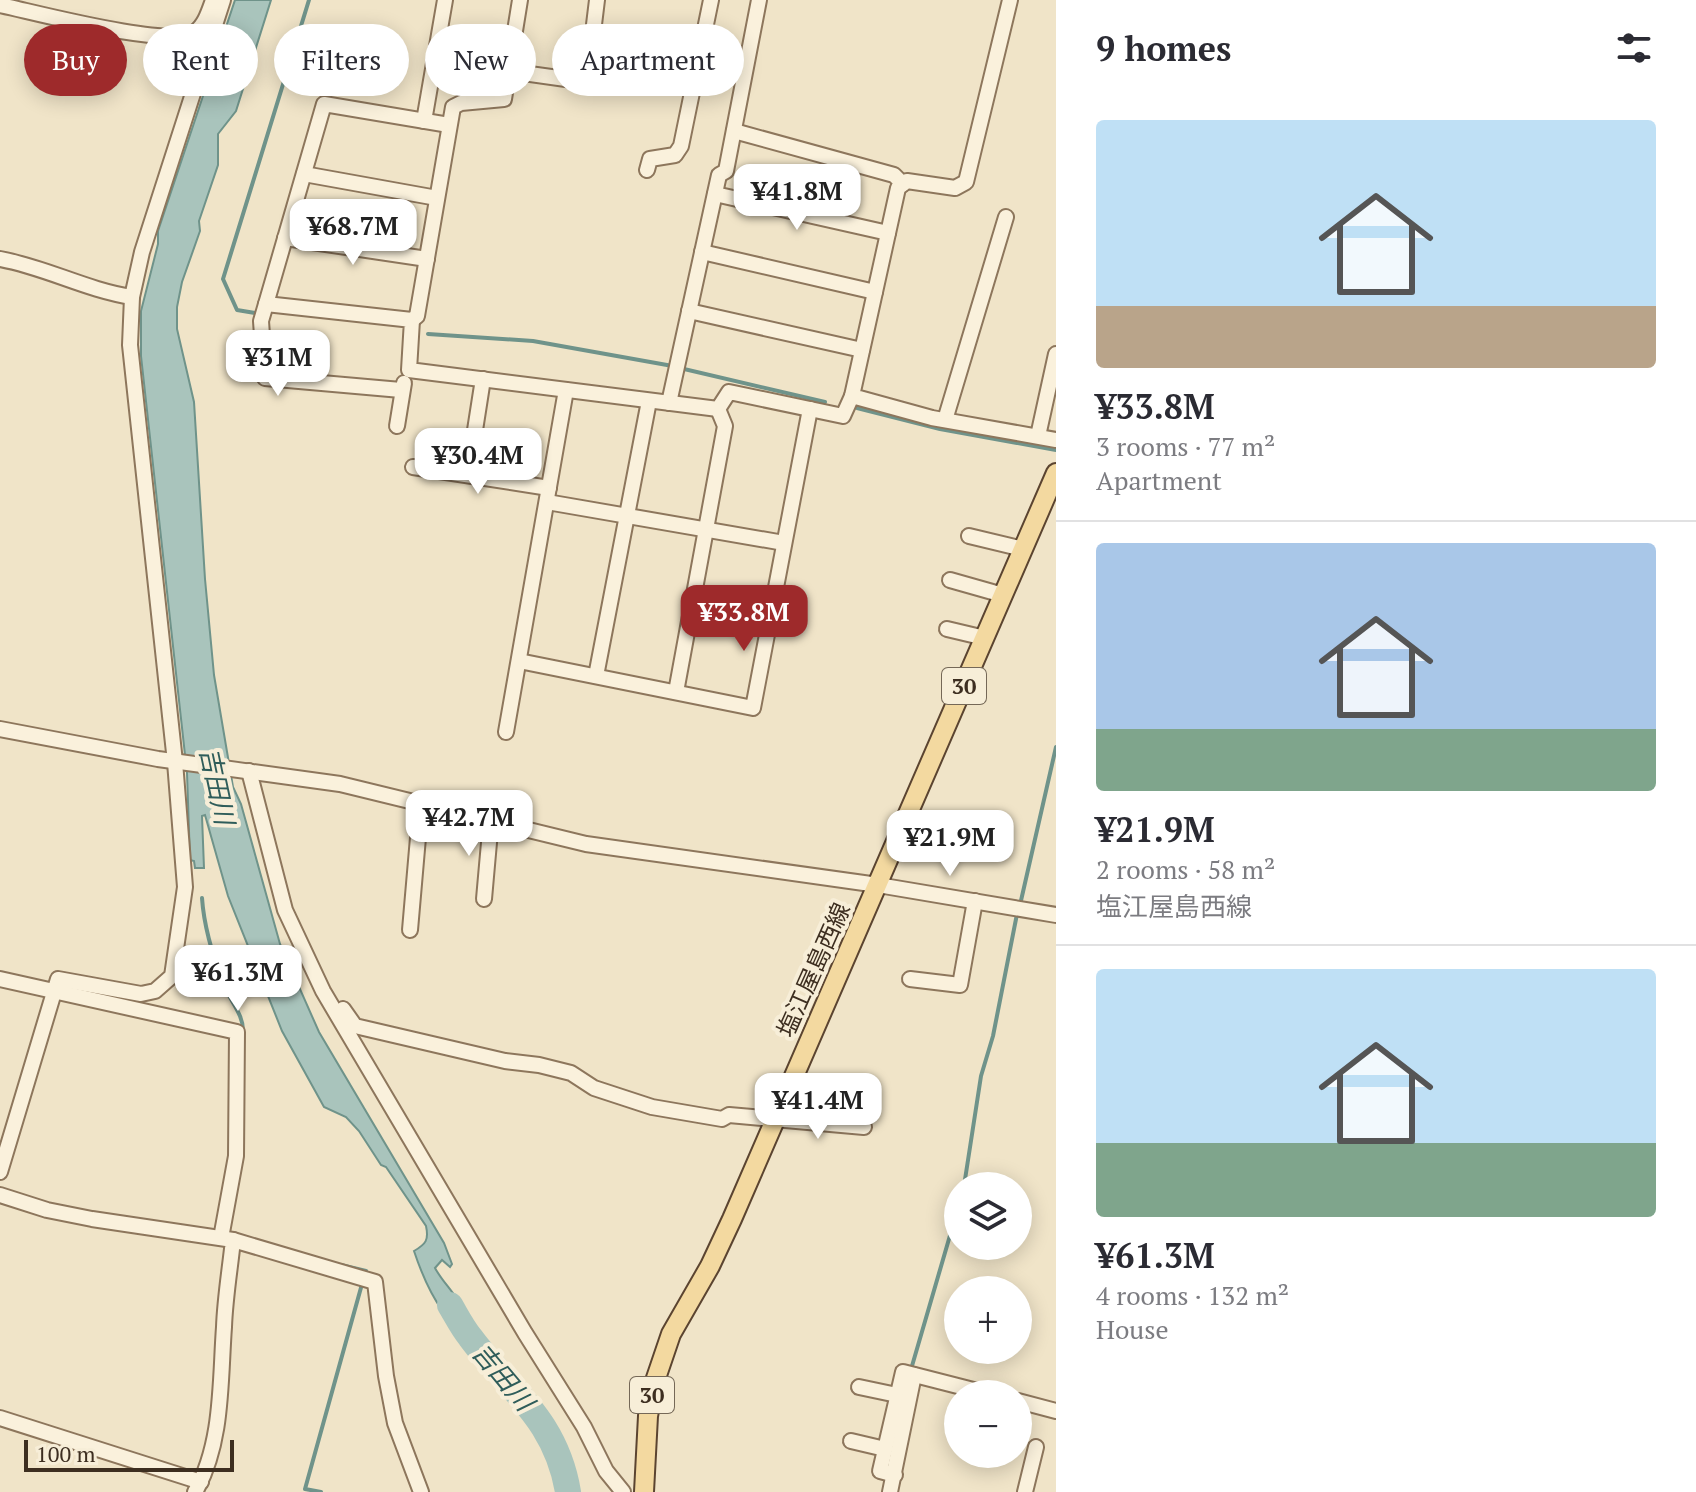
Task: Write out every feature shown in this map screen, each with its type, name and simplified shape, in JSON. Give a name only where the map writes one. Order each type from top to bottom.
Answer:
[{"type":"main road","name":"塩江屋島西線","points":[[644,1492],[648,1416],[654,1384],[671,1334],[716,1254],[1056,473]]},
{"type":"street","points":[[202,24],[213,0]]},
{"type":"street","points":[[0,1172],[58,979],[141,994],[155,991],[172,976],[185,887],[178,762],[130,345],[132,297],[142,252],[223,0]]},
{"type":"street","points":[[424,121],[445,0]]},
{"type":"street","points":[[516,24],[520,0]]},
{"type":"street","points":[[536,75],[587,82],[597,0]]},
{"type":"street","points":[[647,170],[650,159],[675,155],[681,146],[711,0]]},
{"type":"street","points":[[669,403],[719,175],[726,171],[759,0]]},
{"type":"street","points":[[718,409],[729,392],[843,416],[852,396],[898,188],[907,181],[955,188],[966,182],[1010,0]]},
{"type":"street","points":[[0,5],[143,34]]},
{"type":"street","points":[[188,108],[189,96]]},
{"type":"street","points":[[266,304],[412,320],[417,316],[453,107],[461,103],[504,99],[504,96]]},
{"type":"street","points":[[401,390],[265,378],[261,321],[324,104],[449,125]]},
{"type":"street","points":[[734,131],[894,175],[903,184]]},
{"type":"street","points":[[304,174],[437,198]]},
{"type":"street","points":[[715,194],[888,233]]},
{"type":"street","points":[[945,420],[1006,217]]},
{"type":"street","points":[[285,238],[427,259]]},
{"type":"street","points":[[702,252],[875,292]]},
{"type":"street","points":[[0,259],[132,297]]},
{"type":"street","points":[[689,311],[862,350]]},
{"type":"street","points":[[397,426],[401,390],[409,370],[412,320]]},
{"type":"street","points":[[1038,436],[1056,354]]},
{"type":"street","points":[[409,370],[718,409]]},
{"type":"street","points":[[468,475],[483,379]]},
{"type":"street","points":[[506,732],[566,390]]},
{"type":"street","points":[[852,396],[945,420],[1056,440]]},
{"type":"street","points":[[596,676],[649,401]]},
{"type":"street","points":[[676,692],[725,426],[718,409]]},
{"type":"street","points":[[519,661],[753,708],[810,409]]},
{"type":"street","points":[[413,467],[468,475],[626,517],[784,543]]},
{"type":"street","points":[[969,536],[1023,549]]},
{"type":"street","points":[[950,580],[1003,595]]},
{"type":"street","points":[[947,629],[985,638]]},
{"type":"street","points":[[0,729],[178,762],[340,784],[586,844],[878,885],[1056,915]]},
{"type":"street","points":[[244,770],[285,910],[323,991],[584,1427],[606,1471],[623,1492]]},
{"type":"street","points":[[410,930],[421,803]]},
{"type":"street","points":[[484,899],[491,820]]},
{"type":"street","points":[[910,979],[960,985],[975,901]]},
{"type":"street","points":[[0,979],[237,1032],[236,1156],[227,1239],[217,1429],[198,1487],[0,1418]]},
{"type":"street","points":[[323,991],[331,994],[355,1026],[571,1073],[594,1088],[652,1107],[722,1119],[729,1115],[864,1127]]},
{"type":"street","points":[[0,1195],[47,1210],[92,1219],[227,1239],[375,1282],[395,1423],[421,1492]]},
{"type":"street","points":[[895,1475],[880,1471],[903,1372],[944,1383]]},
{"type":"street","points":[[890,1492],[914,1375]]},
{"type":"street","points":[[859,1387],[897,1395]]},
{"type":"street","points":[[1032,1405],[1056,1411]]},
{"type":"street","points":[[851,1441],[885,1449]]},
{"type":"street","points":[[1025,1492],[1036,1447]]},
{"type":"water","points":[[235,0],[271,0],[258,41],[258,24],[227,24]]},
{"type":"water","points":[[203,96],[241,96],[236,111],[218,134],[218,165],[199,221],[200,231],[182,282],[177,307],[177,329],[194,402],[214,675],[233,787],[241,804],[280,944],[319,1032],[444,1243],[452,1264],[450,1267],[442,1260],[435,1268],[460,1305],[468,1335],[441,1309],[418,1263],[414,1251],[426,1241],[426,1226],[359,1131],[346,1117],[324,1107],[282,1031],[228,896],[205,815],[202,816],[204,868],[195,868],[194,861],[190,860],[187,773],[141,356],[141,311],[158,244],[158,231]]},
{"type":"waterway","points":[[255,313],[237,310],[223,279],[309,0]]},
{"type":"waterway","points":[[428,334],[533,341],[667,365],[825,402]]},
{"type":"waterway","points":[[857,408],[940,429],[1056,450]]},
{"type":"waterway","points":[[1020,905],[1056,747]]},
{"type":"waterway","points":[[202,898],[213,953],[243,1032]]},
{"type":"waterway","points":[[966,1172],[981,1076],[993,1036],[1017,914]]},
{"type":"waterway","points":[[912,1366],[944,1256]]},
{"type":"waterway","points":[[341,1265],[366,1271]]},
{"type":"waterway","points":[[321,1492],[305,1489],[362,1284]]},
{"type":"waterway","name":"吉田川","points":[[450,1305],[470,1337],[542,1425],[562,1467],[568,1492]]}]
